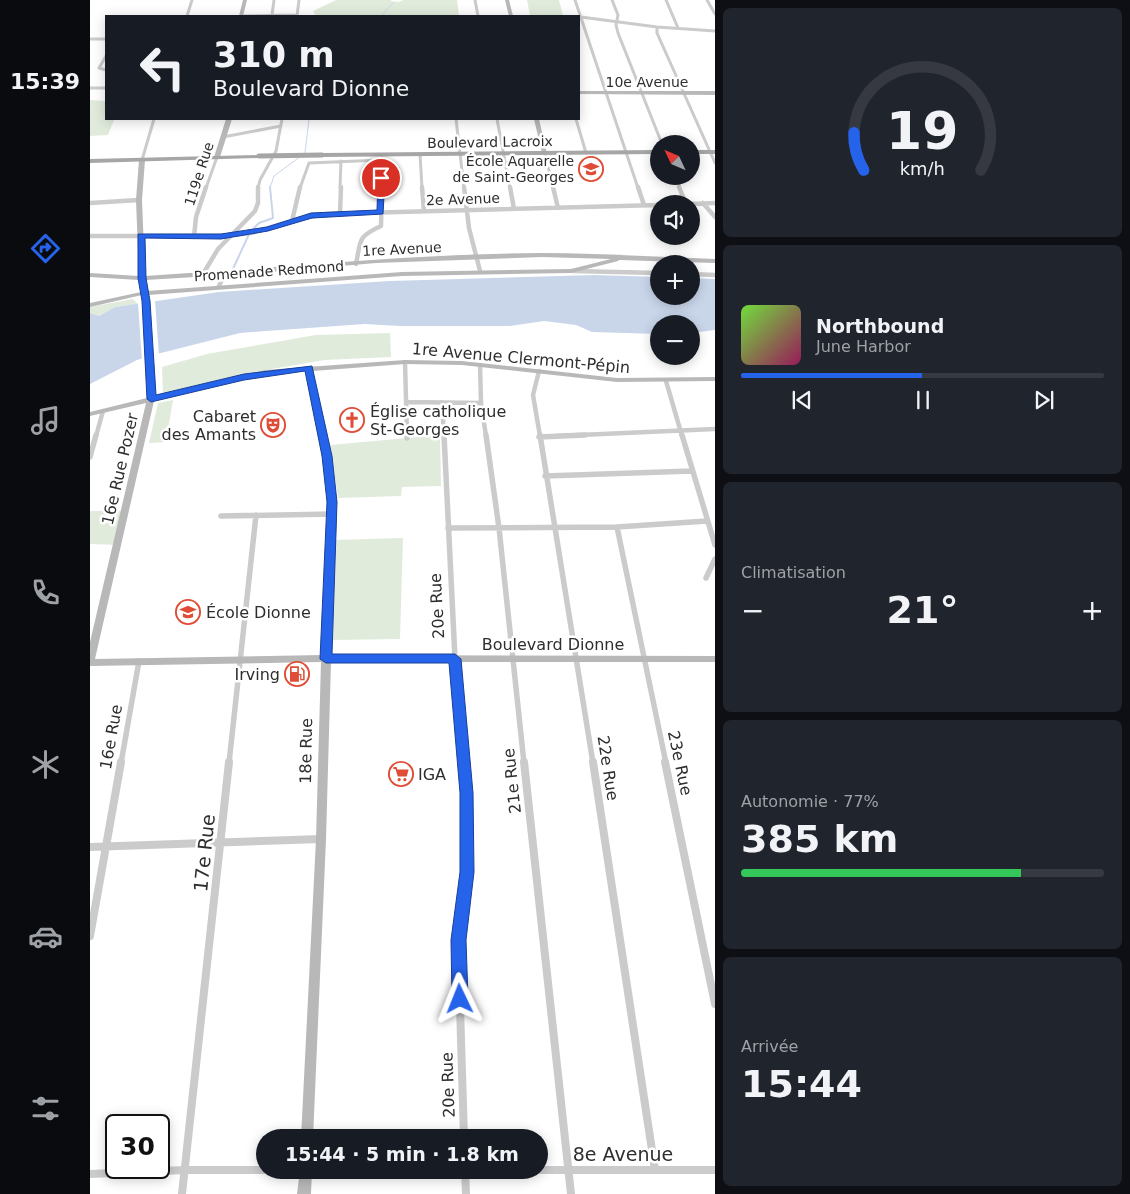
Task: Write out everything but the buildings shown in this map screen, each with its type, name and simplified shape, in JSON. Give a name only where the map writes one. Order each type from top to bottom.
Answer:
[{"type":"main road","name":"Boulevard Lacroix","points":[[322,155],[382,157],[420,154],[650,152]]},
{"type":"main road","points":[[700,152],[713,152]]},
{"type":"main road","points":[[90,161],[322,155]]},
{"type":"street","points":[[187,15],[192,0]]},
{"type":"street","points":[[241,15],[245,0]]},
{"type":"street","points":[[272,15],[274,0]]},
{"type":"street","points":[[297,15],[299,0]]},
{"type":"street","points":[[474,0],[478,15]]},
{"type":"street","points":[[507,0],[511,15]]},
{"type":"street","points":[[575,0],[644,205]]},
{"type":"street","points":[[612,0],[618,15],[616,26],[618,33],[658,135]]},
{"type":"street","points":[[666,0],[678,28]]},
{"type":"street","points":[[707,0],[715,14]]},
{"type":"street","points":[[581,17],[715,31]]},
{"type":"street","points":[[657,26],[657,33],[683,94],[713,152],[715,163]]},
{"type":"street","points":[[90,39],[105,39]]},
{"type":"street","points":[[105,57],[100,63],[99,68],[105,70]]},
{"type":"street","points":[[90,88],[105,88]]},
{"type":"street","name":"10e Avenue","points":[[580,93],[715,93]]},
{"type":"street","points":[[151,399],[146,301],[142,278],[139,200],[142,160],[154,120]]},
{"type":"street","name":"119e Rue","points":[[194,237],[196,217],[229,120]]},
{"type":"street","points":[[203,274],[209,259],[257,209],[259,204],[259,184],[275,154],[282,120]]},
{"type":"street","points":[[456,120],[469,228],[480,272]]},
{"type":"street","points":[[497,120],[514,209]]},
{"type":"street","points":[[536,120],[546,153],[558,208]]},
{"type":"street","points":[[576,120],[586,153]]},
{"type":"street","points":[[223,137],[281,126]]},
{"type":"street","points":[[420,154],[424,211]]},
{"type":"street","points":[[292,221],[299,190],[309,164],[382,157],[381,226],[366,233],[361,238],[356,264]]},
{"type":"street","points":[[340,214],[341,161]]},
{"type":"street","points":[[90,203],[139,200]]},
{"type":"street","points":[[703,204],[715,203]]},
{"type":"street","points":[[703,204],[715,217]]},
{"type":"street","name":"2e Avenue","points":[[90,236],[194,237],[250,233],[311,216],[340,214],[650,205]]},
{"type":"street","points":[[585,255],[595,260],[596,263],[593,265]]},
{"type":"street","name":"1re Avenue","points":[[90,275],[142,278],[356,264],[585,255],[715,261]]},
{"type":"street","name":"Promenade Redmond","points":[[571,271],[616,260],[644,257]]},
{"type":"street","name":"Promenade Redmond","points":[[90,305],[144,293],[219,286],[480,272],[650,273]]},
{"type":"street","points":[[219,286],[225,273]]},
{"type":"street","points":[[700,274],[715,275]]},
{"type":"street","name":"1re Avenue Clermont-Pépin","points":[[90,414],[258,374],[309,368],[405,362],[426,361],[480,365],[601,379],[666,381],[715,379]]},
{"type":"street","points":[[405,362],[407,438]]},
{"type":"street","name":"21e Rue","points":[[480,365],[480,402],[499,528],[571,1194]]},
{"type":"street","name":"18e Rue","points":[[307,1129],[321,839],[332,514],[327,456],[309,368]]},
{"type":"street","name":"22e Rue","points":[[539,371],[533,395],[539,437],[577,659],[655,1170]]},
{"type":"street","points":[[666,381],[715,545]]},
{"type":"street","name":"16e Rue Pozer","points":[[90,662],[151,399]]},
{"type":"street","points":[[407,402],[480,402]]},
{"type":"street","name":"20e Rue","points":[[442,402],[455,659],[467,793],[467,872],[458,940],[464,1129]]},
{"type":"street","points":[[90,457],[103,411]]},
{"type":"street","points":[[539,437],[715,429]]},
{"type":"street","points":[[545,476],[692,471]]},
{"type":"street","points":[[221,516],[332,514]]},
{"type":"street","name":"17e Rue","points":[[182,1194],[256,515]]},
{"type":"street","points":[[448,528],[617,527],[707,521]]},
{"type":"street","name":"23e Rue","points":[[617,527],[715,1004]]},
{"type":"street","points":[[706,578],[715,558]]},
{"type":"street","name":"Boulevard Dionne","points":[[90,662],[512,658],[715,659]]},
{"type":"street","name":"16e Rue","points":[[90,936],[139,661]]},
{"type":"street","points":[[90,847],[321,839]]},
{"type":"street","points":[[90,1174],[185,1170],[256,1170]]},
{"type":"street","name":"8e Avenue","points":[[548,1170],[715,1170]]},
{"type":"street","points":[[304,1194],[305,1179]]},
{"type":"street","points":[[465,1179],[466,1194]]},
{"type":"green space","points":[[336,0],[391,0],[399,2],[403,0],[457,0],[459,15],[315,15],[313,11]]},
{"type":"green space","points":[[527,0],[559,0],[563,15],[530,15]]},
{"type":"green space","points":[[90,100],[105,101],[105,120],[114,120],[108,135],[90,136]]},
{"type":"green space","points":[[133,299],[138,304],[115,307],[99,316],[90,313],[90,307]]},
{"type":"green space","points":[[390,333],[391,357],[325,360],[242,374],[163,394],[162,367],[207,354],[316,335]]},
{"type":"green space","points":[[173,400],[166,442],[149,443],[158,403]]},
{"type":"green space","points":[[440,435],[441,486],[402,487],[401,496],[338,498],[330,445]]},
{"type":"green space","points":[[90,511],[126,511],[119,545],[90,544]]},
{"type":"green space","points":[[403,538],[400,639],[331,640],[334,540]]},
{"type":"water","points":[[595,275],[650,277],[650,305],[700,305],[700,278],[715,279],[715,330],[700,332],[700,315],[650,315],[650,334],[592,332],[576,325],[544,321],[510,326],[400,326],[365,324],[240,333],[137,360],[90,384],[90,313],[99,316],[115,307],[219,292],[390,281]]},
{"type":"pier","points":[[155,300],[159,356],[142,361],[138,303]]},
{"type":"waterway","points":[[382,15],[393,3]]},
{"type":"waterway","points":[[270,188],[274,176],[305,153],[309,120]]},
{"type":"waterway","points":[[232,271],[250,232],[259,223],[273,218],[270,188]]},
{"type":"place","name":"École Aquarelle de Saint-Georges","points":[[591,169]]},
{"type":"place","name":"Église catholique St-Georges","points":[[352,420]]},
{"type":"place","name":"Cabaret des Amants","points":[[273,425]]},
{"type":"place","name":"École Dionne","points":[[188,612]]},
{"type":"place","name":"Irving","points":[[297,674]]},
{"type":"place","name":"IGA","points":[[401,774]]},
{"type":"route","points":[[381,178],[380,212],[311,216],[251,233],[212,237],[141,235],[142,278],[146,301],[151,399],[266,372],[309,368],[327,456],[332,502],[326,659],[455,659],[467,793],[467,872],[458,940],[460,999]]}]
